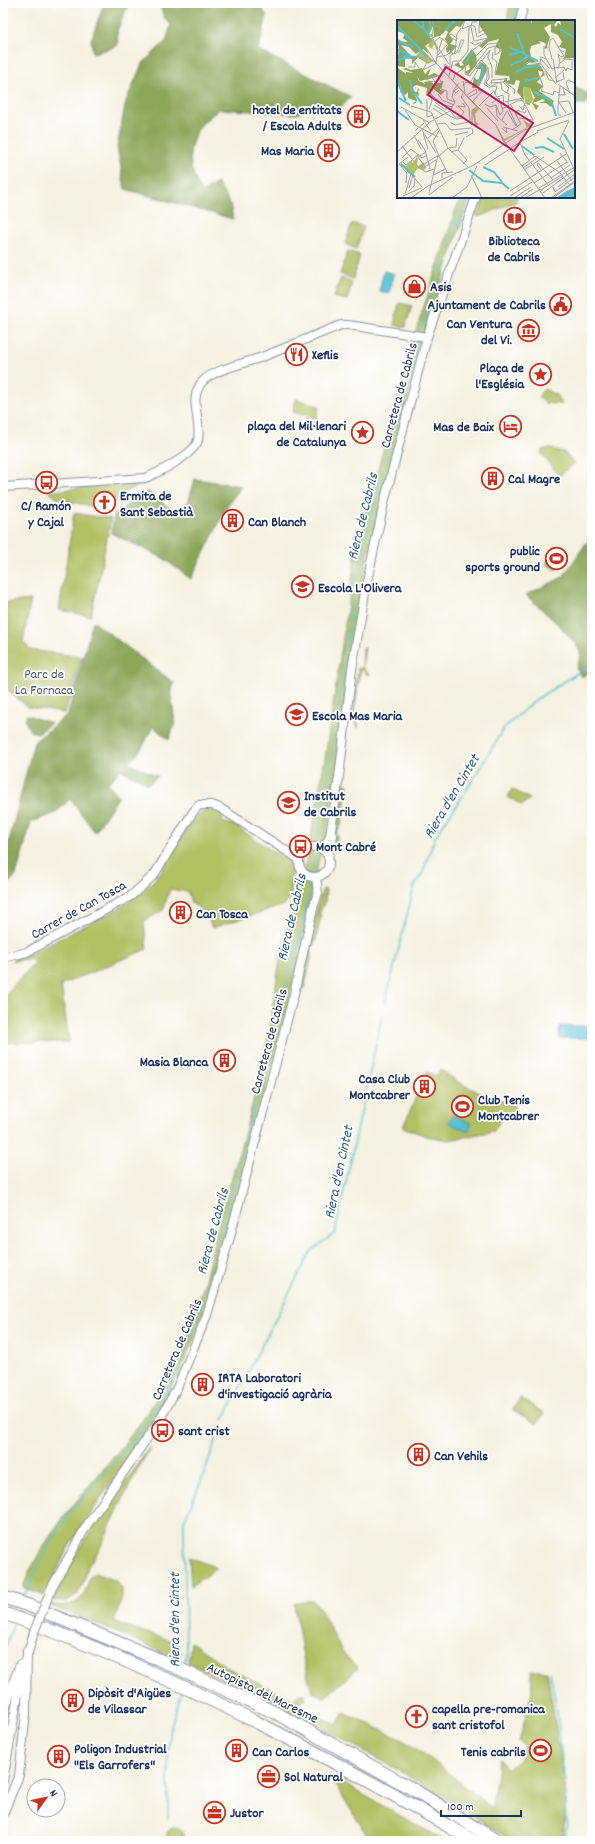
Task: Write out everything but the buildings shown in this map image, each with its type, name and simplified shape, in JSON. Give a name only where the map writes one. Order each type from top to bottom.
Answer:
[{"type":"highway","name":"Autopista del Maresme","points":[[3,1597],[30,1606],[158,1659],[276,1713],[416,1791],[497,1841]]},
{"type":"highway","name":"Autopista del Maresme","points":[[3,1613],[114,1656],[191,1690],[388,1791],[474,1841]]},
{"type":"street","points":[[520,20],[524,3]]},
{"type":"street","name":"Carretera de Cabrils","points":[[321,848],[330,836],[358,629],[384,503],[425,337],[476,198]]},
{"type":"street","points":[[3,487],[110,481],[145,478],[156,474],[194,447],[198,440],[195,413],[197,389],[203,380],[212,374],[263,356],[341,325],[425,337]]},
{"type":"street","name":"Carretera de Cabrils","points":[[328,857],[343,783],[356,676],[358,629]]},
{"type":"street","name":"Carrer de Can Tosca","points":[[3,958],[27,952],[131,896],[154,875],[193,812],[199,805],[212,805],[220,808],[299,859]]},
{"type":"street","points":[[311,847],[321,848],[328,857],[328,868],[324,874],[316,877],[307,876],[300,869],[299,859],[303,851],[311,847]]},
{"type":"street","name":"Carretera de Cabrils","points":[[3,1781],[27,1651],[52,1587],[87,1525],[159,1421],[177,1388],[207,1315],[230,1237],[294,994],[313,908],[318,893],[316,877]]},
{"type":"street","points":[[3,1717],[13,1683],[23,1656],[27,1651]]},
{"type":"street","points":[[3,1814],[12,1796],[20,1768],[26,1713],[27,1651]]},
{"type":"green space","points":[[104,3],[129,3],[117,31],[118,45],[93,53],[91,40]]},
{"type":"green space","points":[[159,3],[258,3],[267,16],[258,50],[351,97],[334,115],[316,101],[298,114],[219,109],[203,123],[191,145],[190,161],[194,177],[202,193],[217,183],[230,203],[233,219],[125,189],[117,147],[126,101],[142,64],[166,41],[171,25],[164,17]]},
{"type":"green space","points":[[510,3],[520,3],[516,20],[507,20]]},
{"type":"green space","points":[[575,87],[591,95],[586,104],[575,104]]},
{"type":"green space","points":[[460,198],[470,198],[427,324],[366,563],[351,651],[338,764],[326,835],[323,840],[290,996],[240,1190],[200,1324],[180,1371],[154,1418],[68,1548],[44,1596],[23,1587],[33,1565],[58,1525],[72,1506],[133,1433],[151,1407],[181,1352],[201,1297],[221,1216],[257,1086],[267,1043],[282,949],[300,895],[325,758],[357,545],[417,328]]},
{"type":"green space","points":[[484,198],[517,198],[516,202],[478,217],[476,213],[480,210]]},
{"type":"green space","points":[[352,223],[364,227],[356,249],[345,244]]},
{"type":"green space","points":[[348,251],[360,255],[353,279],[340,274]]},
{"type":"green space","points":[[341,278],[352,282],[347,300],[334,297]]},
{"type":"green space","points":[[399,303],[412,306],[405,328],[394,325]]},
{"type":"green space","points":[[544,389],[556,395],[562,404],[545,403],[538,397]]},
{"type":"green space","points":[[296,399],[319,406],[316,418],[293,412]]},
{"type":"green space","points":[[550,448],[565,453],[574,463],[559,476],[541,453],[542,450]]},
{"type":"green space","points":[[195,479],[242,486],[229,503],[191,579],[163,558],[111,533],[115,514],[147,491],[172,510],[188,503]]},
{"type":"green space","points":[[148,482],[118,495],[110,508],[112,499],[110,499],[108,493],[101,496],[97,507],[59,500],[49,492],[93,486]]},
{"type":"green space","points":[[74,513],[111,519],[91,616],[59,610]]},
{"type":"green space","points":[[592,539],[592,671],[582,677],[576,668],[581,656],[579,649],[566,633],[526,595],[563,577],[586,543]]},
{"type":"green space","name":"public sports ground","points":[[555,547],[565,552],[556,570],[546,564]]},
{"type":"green space","name":"Parc de La Fornaca","points":[[31,600],[23,641],[30,650],[82,657],[65,713],[28,707],[3,686],[3,603]]},
{"type":"green space","points":[[93,621],[174,683],[171,693],[175,723],[169,740],[153,726],[140,751],[128,763],[158,776],[148,784],[121,770],[108,783],[119,796],[95,832],[70,799],[56,813],[31,822],[16,876],[6,886],[3,898],[3,865],[34,742],[68,714]]},
{"type":"green space","points":[[363,648],[365,648],[362,666]]},
{"type":"green space","points":[[362,667],[370,675],[366,674]]},
{"type":"green space","points":[[358,668],[362,669],[360,673],[354,713],[354,716],[358,720],[358,728],[353,716]]},
{"type":"green space","points":[[27,715],[51,723],[38,733],[30,731],[25,720]]},
{"type":"green space","points":[[344,783],[348,785],[341,825],[336,835],[338,836],[337,843],[334,842],[337,813]]},
{"type":"green space","points":[[512,789],[530,799],[522,805],[508,797]]},
{"type":"green space","points":[[214,810],[223,814],[222,822],[234,825],[292,864],[293,871],[290,880],[292,897],[284,905],[212,928],[206,912],[191,903],[188,892],[170,889],[163,910],[144,921],[147,949],[61,985],[69,1042],[3,1043],[3,997],[34,964],[32,958],[13,961],[13,959],[57,940],[129,902],[146,889],[159,874],[184,833],[196,817],[204,811]]},
{"type":"green space","points":[[323,889],[326,890],[325,901],[319,914],[321,915],[316,940],[311,949],[311,959],[305,987],[301,989],[318,903]]},
{"type":"green space","name":"Club Tenis Montcabrer","points":[[440,1069],[458,1082],[488,1097],[513,1104],[515,1110],[512,1115],[504,1114],[494,1131],[449,1140],[426,1136],[403,1127],[427,1072],[437,1076]]},
{"type":"green space","points":[[520,1398],[544,1413],[537,1424],[513,1410]]},
{"type":"green space","points":[[150,1447],[129,1486],[99,1550],[88,1566],[83,1583],[77,1594],[67,1601],[51,1600],[54,1590],[84,1541]]},
{"type":"green space","points":[[189,1557],[217,1568],[191,1586]]},
{"type":"green space","points":[[95,1573],[116,1581],[122,1589],[122,1597],[114,1622],[178,1643],[180,1652],[178,1659],[85,1619],[50,1606],[51,1604],[66,1605],[75,1603],[82,1597],[90,1579]]},
{"type":"green space","points":[[313,1600],[319,1608],[337,1643],[349,1660],[358,1668],[325,1697],[312,1692],[304,1662],[294,1604]]},
{"type":"green space","points":[[191,1642],[228,1668],[293,1700],[303,1693],[306,1698],[297,1707],[337,1725],[344,1712],[406,1742],[432,1760],[492,1808],[499,1758],[507,1770],[519,1760],[525,1745],[519,1742],[532,1691],[531,1671],[547,1671],[566,1794],[562,1841],[512,1841],[424,1785],[361,1749],[281,1707],[188,1663]]},
{"type":"green space","points":[[330,1776],[445,1841],[375,1841],[368,1837]]},
{"type":"green space","points":[[174,1827],[179,1828],[183,1832],[183,1841],[168,1841],[166,1837],[168,1831]]},
{"type":"water","points":[[384,271],[394,274],[389,293],[379,291]]},
{"type":"water","points":[[560,1026],[592,1026],[592,1038],[559,1038]]},
{"type":"water","points":[[453,1115],[471,1123],[468,1132],[449,1123]]},
{"type":"waterway","name":"Riera de Cabrils","points":[[512,20],[516,3]]},
{"type":"waterway","name":"Riera de Cabrils","points":[[419,334],[465,198]]},
{"type":"waterway","name":"Riera de Cabrils","points":[[457,224],[462,222]]},
{"type":"waterway","name":"Riera de Cabrils","points":[[24,1596],[46,1550],[72,1510],[135,1439],[170,1386],[204,1301],[306,908],[333,748],[354,587],[417,339]]},
{"type":"waterway","name":"Riera d'en Cintet","points":[[385,1003],[414,887],[423,872],[435,837],[466,791],[504,728],[535,700],[581,671],[592,667]]},
{"type":"waterway","name":"Riera d'en Cintet","points":[[223,1420],[311,1251],[335,1233],[382,1016]]},
{"type":"waterway","name":"Riera d'en Cintet","points":[[185,1666],[184,1521],[204,1474],[220,1427]]},
{"type":"waterway","name":"Riera de Cabrils","points":[[3,1654],[14,1623]]},
{"type":"waterway","points":[[550,1672],[566,1782]]},
{"type":"waterway","name":"Riera d'en Cintet","points":[[168,1818],[168,1755],[171,1725],[182,1692]]},
{"type":"waterway","points":[[564,1793],[567,1826],[564,1841]]},
{"type":"place","name":"hotel de entitats / Escola Adults","points":[[358,117]]},
{"type":"place","name":"Mas Maria","points":[[329,150]]},
{"type":"place","name":"Biblioteca de Cabrils","points":[[514,218]]},
{"type":"place","name":"Asis","points":[[415,286]]},
{"type":"place","name":"Ajuntament de Cabrils","points":[[561,304]]},
{"type":"place","name":"Can Ventura del Vi.","points":[[528,331]]},
{"type":"place","name":"Xeflis","points":[[296,354]]},
{"type":"place","name":"Plaça de l'Església","points":[[540,375]]},
{"type":"place","name":"Mas de Baix","points":[[510,426]]},
{"type":"place","name":"plaça del Mil·lenari de Catalunya","points":[[362,433]]},
{"type":"place","name":"Cal Magre","points":[[493,478]]},
{"type":"place","name":"C/ Ramón y Cajal","points":[[46,483]]},
{"type":"place","name":"Ermita de Sant Sebastià","points":[[104,503]]},
{"type":"place","name":"Can Blanch","points":[[233,521]]},
{"type":"place","name":"public sports ground","points":[[556,558]]},
{"type":"place","name":"Escola L'Olivera","points":[[302,587]]},
{"type":"place","name":"Escola Mas Maria","points":[[296,715]]},
{"type":"place","name":"Institut de Cabrils","points":[[289,803]]},
{"type":"place","name":"Mont Cabré","points":[[301,846]]},
{"type":"place","name":"Can Tosca","points":[[180,913]]},
{"type":"place","name":"Masia Blanca","points":[[224,1061]]},
{"type":"place","name":"Casa Club Montcabrer","points":[[425,1086]]},
{"type":"place","name":"Club Tenis Montcabrer","points":[[463,1107]]},
{"type":"place","name":"IRTA Laboratori d'investigació agrària","points":[[202,1385]]},
{"type":"place","name":"sant crist","points":[[162,1430]]},
{"type":"place","name":"Can Vehils","points":[[418,1455]]},
{"type":"place","name":"Dipòsit d'Aigües de Vilassar","points":[[73,1700]]},
{"type":"place","name":"capella pre-romanica sant cristofol","points":[[417,1716]]},
{"type":"place","name":"Can Carlos","points":[[236,1751]]},
{"type":"place","name":"Tenis cabrils","points":[[541,1751]]},
{"type":"place","name":"Poligon Industrial \"Els Garrofers\"","points":[[58,1756]]},
{"type":"place","name":"Sol Natural","points":[[268,1776]]},
{"type":"place","name":"Justor","points":[[214,1812]]}]
